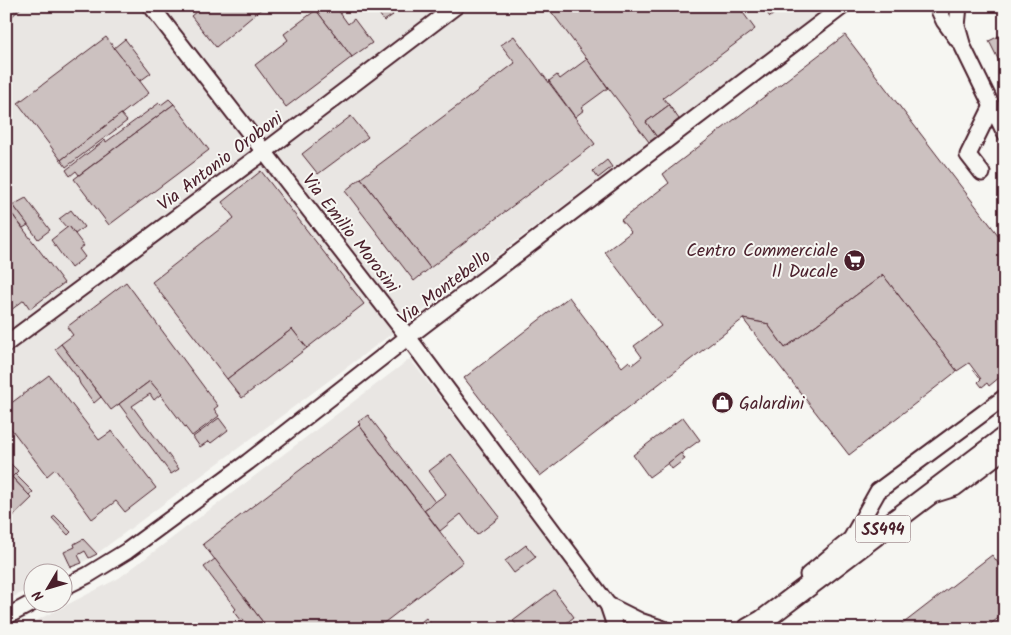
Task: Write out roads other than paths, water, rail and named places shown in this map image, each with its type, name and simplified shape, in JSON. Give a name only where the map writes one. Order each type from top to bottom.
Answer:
[{"type":"main road","name":"SS494","points":[[755,626],[1005,437]]},
{"type":"street","name":"Via Emilio Morosini","points":[[151,6],[408,338],[608,605],[616,629]]},
{"type":"street","name":"Via Antonio Oroboni","points":[[6,344],[456,6]]},
{"type":"street","name":"Via Montebello","points":[[72,583],[88,575],[134,545],[248,462],[843,6]]},
{"type":"street","points":[[937,6],[944,21],[963,47],[1005,133]]},
{"type":"street","points":[[959,6],[957,26],[963,47]]},
{"type":"street","points":[[982,173],[968,155],[992,106]]},
{"type":"street","points":[[755,626],[786,593],[851,539],[878,492],[1005,397]]},
{"type":"street","points":[[925,498],[955,488],[1005,450]]},
{"type":"street","name":"Via Emilio Morosini","points":[[608,605],[640,621],[664,629]]},
{"type":"street","points":[[6,616],[22,608]]},
{"type":"place","name":"Centro Commerciale Il Ducale","points":[[854,260]]},
{"type":"place","name":"Galardini","points":[[723,403]]}]
